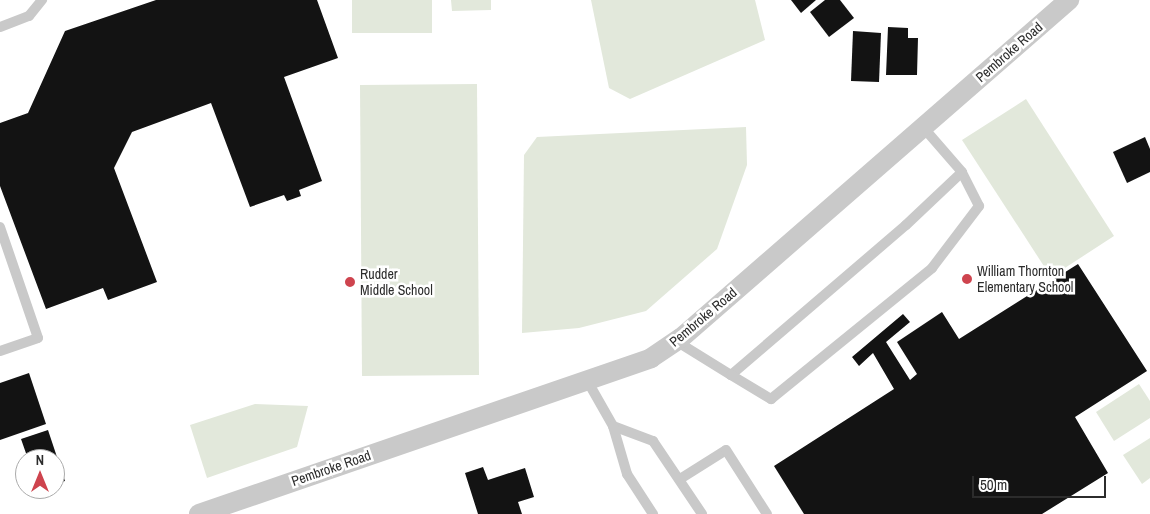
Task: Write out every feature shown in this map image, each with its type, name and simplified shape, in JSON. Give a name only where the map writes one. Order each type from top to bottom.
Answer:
[{"type":"street","name":"Pembroke Road","points":[[199,514],[588,382],[650,358],[676,341],[1069,0]]},
{"type":"lane","points":[[0,27],[29,16],[42,0]]},
{"type":"lane","points":[[676,341],[771,399],[932,268],[979,206],[962,172],[923,127]]},
{"type":"lane","points":[[731,375],[962,172]]},
{"type":"lane","points":[[0,227],[38,338],[0,351]]},
{"type":"lane","points":[[588,382],[613,426],[627,474],[653,514]]},
{"type":"lane","points":[[613,426],[653,440],[702,514]]},
{"type":"lane","points":[[680,479],[726,450],[767,514]]},
{"type":"shaded area","points":[[352,0],[432,0],[432,33],[352,33]]},
{"type":"shaded area","points":[[451,0],[491,0],[491,10],[452,11]]},
{"type":"shaded area","points":[[591,0],[755,0],[765,40],[630,99],[609,88]]},
{"type":"shaded area","points":[[477,84],[479,375],[362,376],[360,85]]},
{"type":"shaded area","points":[[1026,99],[1114,236],[1051,277],[962,140]]},
{"type":"shaded area","points":[[746,127],[747,165],[717,249],[646,311],[579,328],[522,333],[524,155],[537,137]]},
{"type":"shaded area","points":[[1139,384],[1150,401],[1150,418],[1114,441],[1096,412]]},
{"type":"shaded area","points":[[255,404],[308,406],[297,447],[207,478],[190,425]]},
{"type":"shaded area","points":[[1150,438],[1150,478],[1142,484],[1123,455]]},
{"type":"building","points":[[156,0],[317,0],[338,58],[284,77],[322,181],[299,190],[301,196],[287,201],[284,195],[250,207],[211,103],[132,132],[114,168],[157,282],[108,300],[103,288],[46,309],[0,186],[0,123],[28,113],[65,31]]},
{"type":"building","points":[[791,0],[816,0],[801,13]]},
{"type":"building","points":[[825,0],[840,0],[854,18],[829,37],[810,12]]},
{"type":"building","points":[[888,27],[908,28],[908,38],[918,38],[917,75],[886,75]]},
{"type":"building","points":[[853,31],[881,33],[879,82],[851,81]]},
{"type":"building","points":[[1145,137],[1150,149],[1150,172],[1127,183],[1113,152]]},
{"type":"building","points":[[1078,264],[1147,371],[1075,417],[1108,473],[1042,514],[804,514],[774,466],[894,389],[873,353],[859,366],[852,357],[903,314],[910,322],[886,342],[910,380],[917,374],[897,342],[942,312],[959,339]]},
{"type":"building","points":[[29,373],[46,424],[0,440],[0,383]]},
{"type":"building","points":[[48,430],[54,449],[24,449],[21,439]]},
{"type":"building","points":[[483,467],[488,480],[525,468],[534,497],[518,502],[522,514],[478,514],[465,473]]},
{"type":"place","name":"William Thornton Elementary School","points":[[967,279]]},
{"type":"place","name":"Rudder Middle School","points":[[350,282]]}]
